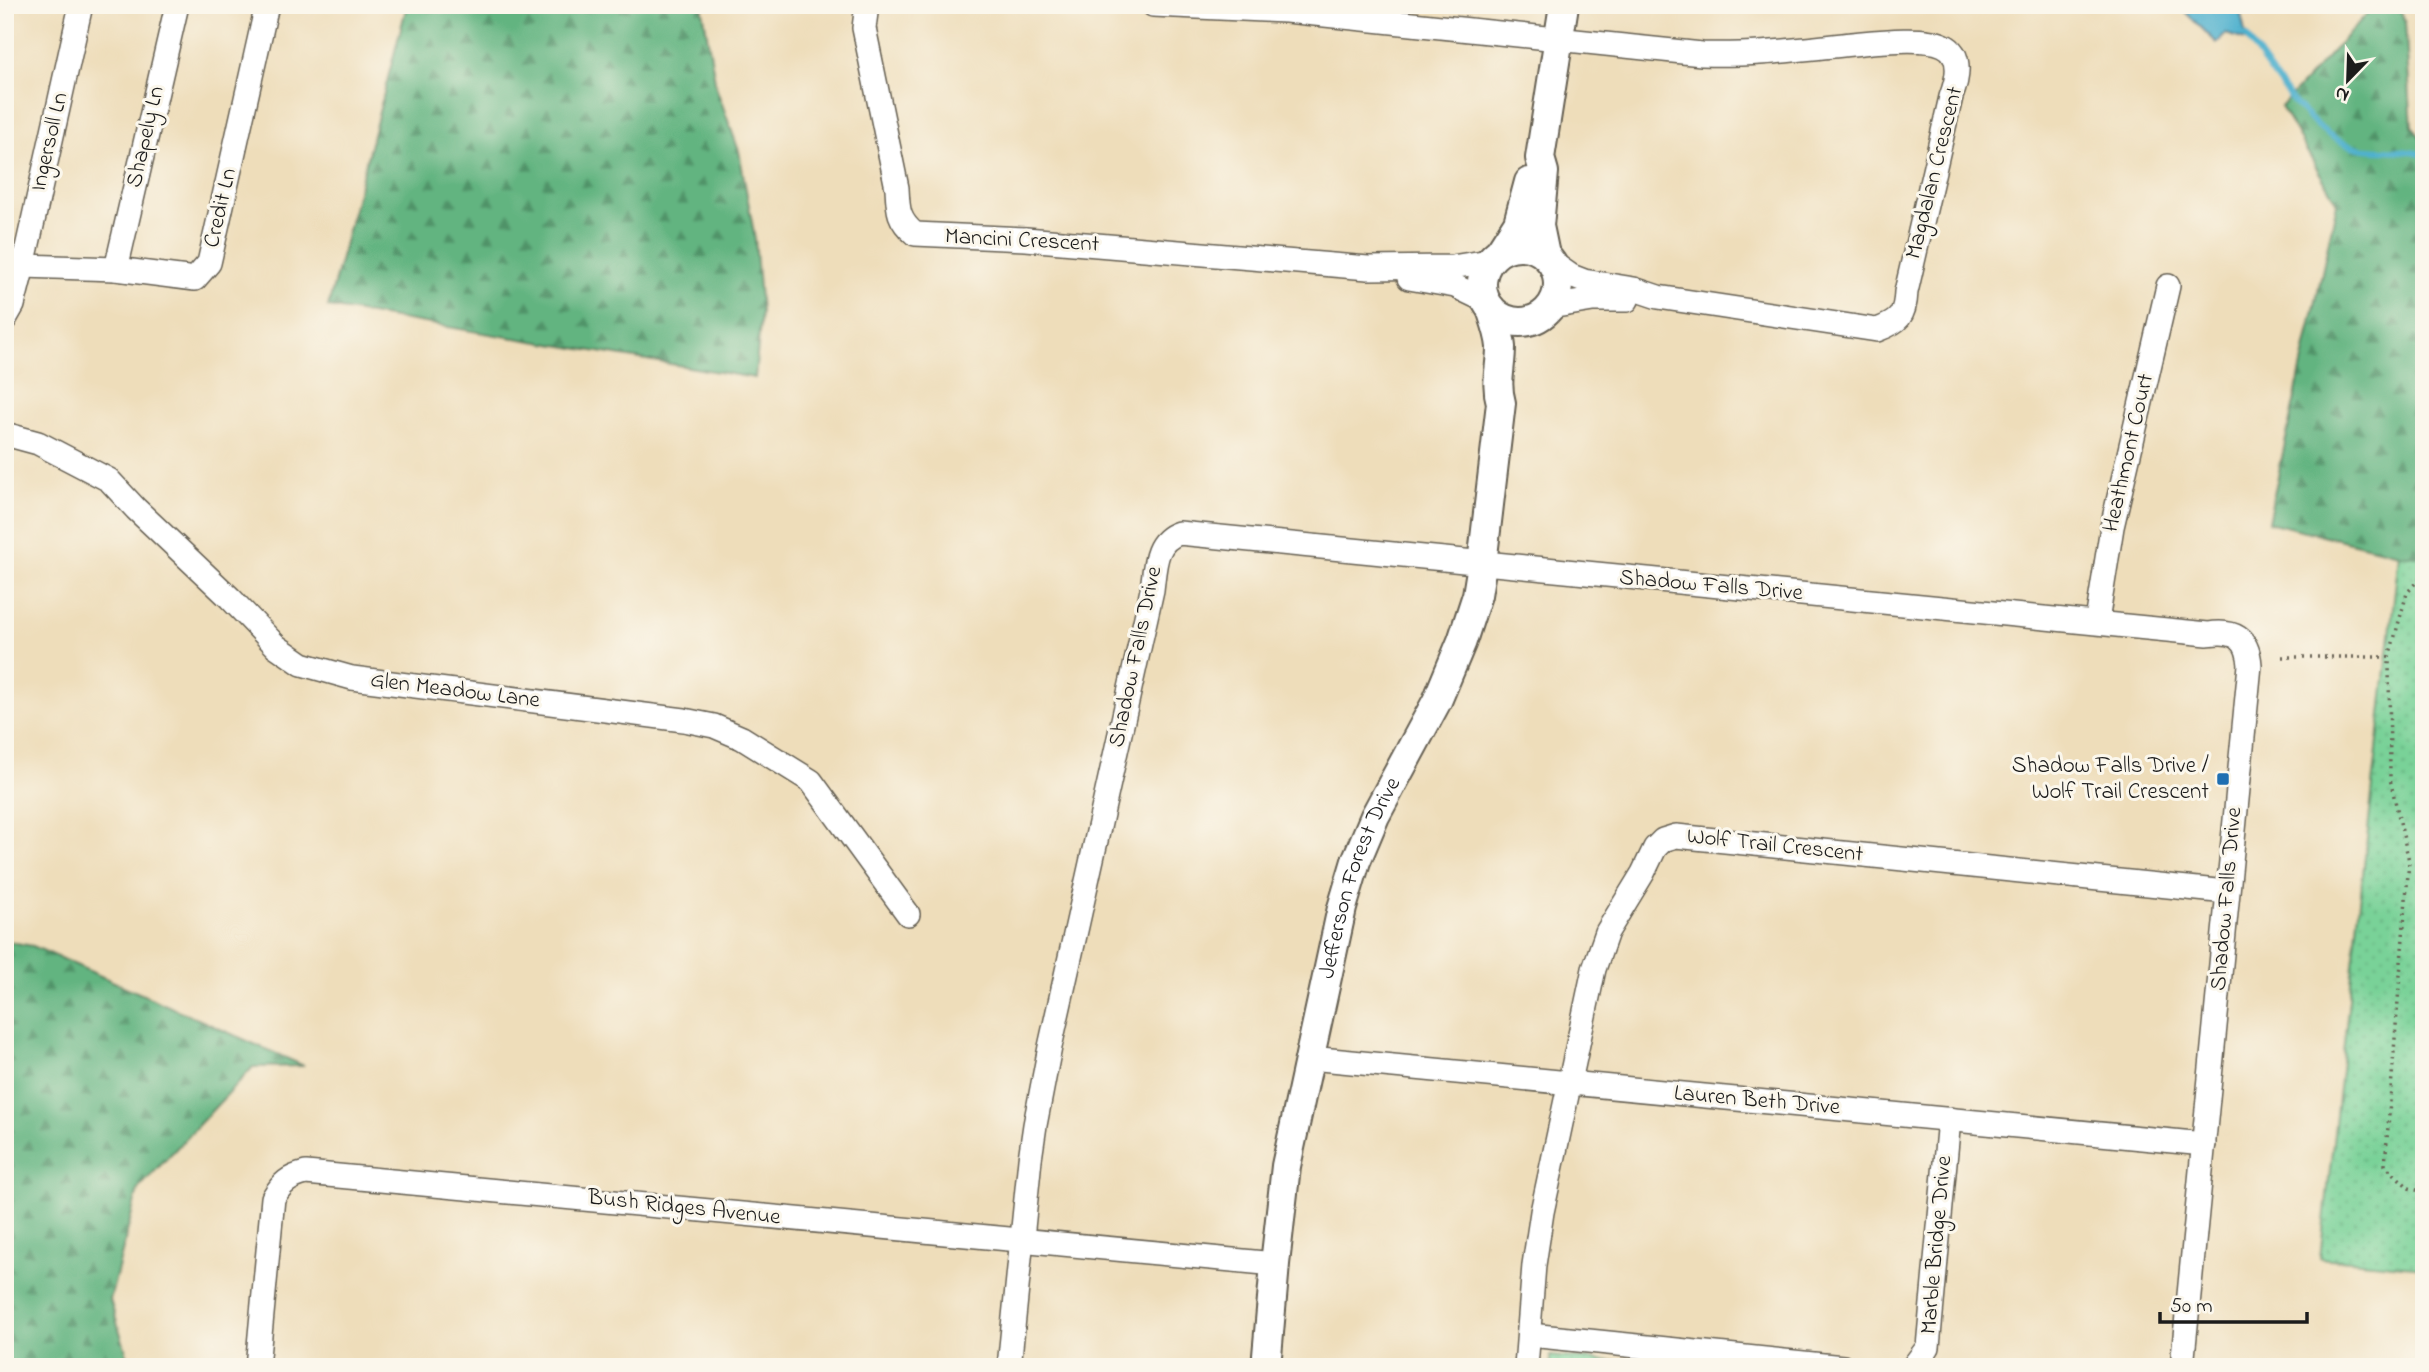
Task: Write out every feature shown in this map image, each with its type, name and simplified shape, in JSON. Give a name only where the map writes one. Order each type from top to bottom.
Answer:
[{"type":"street","name":"Ingersoll Ln","points":[[5,319],[13,305],[23,266],[80,5]]},
{"type":"street","name":"Shapely Ln","points":[[116,269],[177,5]]},
{"type":"street","name":"Credit Ln","points":[[23,266],[116,269],[195,279],[209,262],[267,5]]},
{"type":"street","name":"Mancini Crescent","points":[[867,5],[864,28],[897,188],[897,206],[902,224],[915,234],[1026,239],[1368,268],[1452,267],[1495,256]]},
{"type":"street","points":[[1153,5],[1250,8],[1559,39]]},
{"type":"street","points":[[1540,158],[1544,172],[1539,226],[1558,282],[1555,298],[1545,312],[1529,321],[1517,321],[1501,316],[1489,305],[1483,293],[1483,276],[1518,223],[1532,170],[1540,158],[1564,5]]},
{"type":"street","name":"Magdalan Crescent","points":[[1548,259],[1571,276],[1584,281],[1634,289],[1658,297],[1877,330],[1894,324],[1906,309],[1906,292],[1951,97],[1959,76],[1954,54],[1943,45],[1894,41],[1734,55],[1559,39]]},
{"type":"street","points":[[1495,256],[1520,246],[1531,247],[1548,259]]},
{"type":"street","name":"Mancini Crescent","points":[[1368,268],[1405,278],[1455,286],[1489,305]]},
{"type":"street","name":"Heathmont Court","points":[[2096,621],[2112,527],[2168,286]]},
{"type":"street","name":"Magdalan Crescent","points":[[1545,312],[1593,300],[1634,301],[1658,297]]},
{"type":"street","name":"Jefferson Forest Drive","points":[[1266,1367],[1286,1166],[1342,908],[1356,861],[1375,816],[1452,671],[1477,595],[1501,402],[1497,388],[1501,348],[1499,331],[1489,305]]},
{"type":"street","name":"Jefferson Forest Drive","points":[[1501,402],[1509,390],[1519,351],[1545,312]]},
{"type":"street","name":"Glen Meadow Lane","points":[[5,434],[38,443],[109,480],[135,509],[230,598],[276,646],[302,664],[352,678],[684,720],[714,726],[743,738],[811,781],[908,914]]},
{"type":"street","name":"Shadow Falls Drive","points":[[1009,1367],[1030,1159],[1050,1047],[1152,590],[1155,562],[1164,541],[1179,533],[2208,634],[2224,632],[2240,639],[2249,650],[2250,665],[2182,1367]]},
{"type":"street","name":"Wolf Trail Crescent","points":[[1526,1367],[1534,1265],[1542,1212],[1594,969],[1607,932],[1655,848],[1663,840],[1676,836],[2227,892]]},
{"type":"street","name":"Lauren Beth Drive","points":[[1310,1058],[2204,1144]]},
{"type":"street","name":"Marble Bridge Drive","points":[[1913,1367],[1928,1348],[1949,1119]]},
{"type":"street","name":"Bush Ridges Avenue","points":[[257,1367],[273,1198],[279,1186],[291,1177],[306,1173],[1275,1264]]},
{"type":"street","points":[[1530,1335],[1843,1367]]},
{"type":"path","points":[[2424,573],[2407,593],[2389,657],[2390,779],[2409,860],[2385,1166],[2409,1188],[2424,1192]]},
{"type":"path","points":[[2282,657],[2389,657]]},
{"type":"green space","points":[[407,5],[702,5],[716,87],[739,151],[755,239],[761,312],[755,378],[328,307]]},
{"type":"green space","points":[[2375,5],[2398,5],[2405,22],[2412,127],[2424,141],[2424,557],[2399,554],[2268,522],[2337,203],[2281,107]]},
{"type":"green space","points":[[2399,554],[2424,557],[2424,1268],[2320,1258]]},
{"type":"green space","points":[[5,941],[33,946],[304,1066],[253,1067],[138,1189],[110,1300],[131,1367],[5,1367]]},
{"type":"green space","points":[[1550,1356],[1656,1365],[1656,1367],[1550,1367]]},
{"type":"water","points":[[2178,5],[2240,5],[2245,40],[2226,34],[2217,43]]},
{"type":"waterway","points":[[2246,36],[2294,102],[2325,132],[2341,142],[2359,148],[2424,155]]},
{"type":"place","name":"Shadow Falls Drive / Wolf Trail Crescent","points":[[2223,779]]}]
